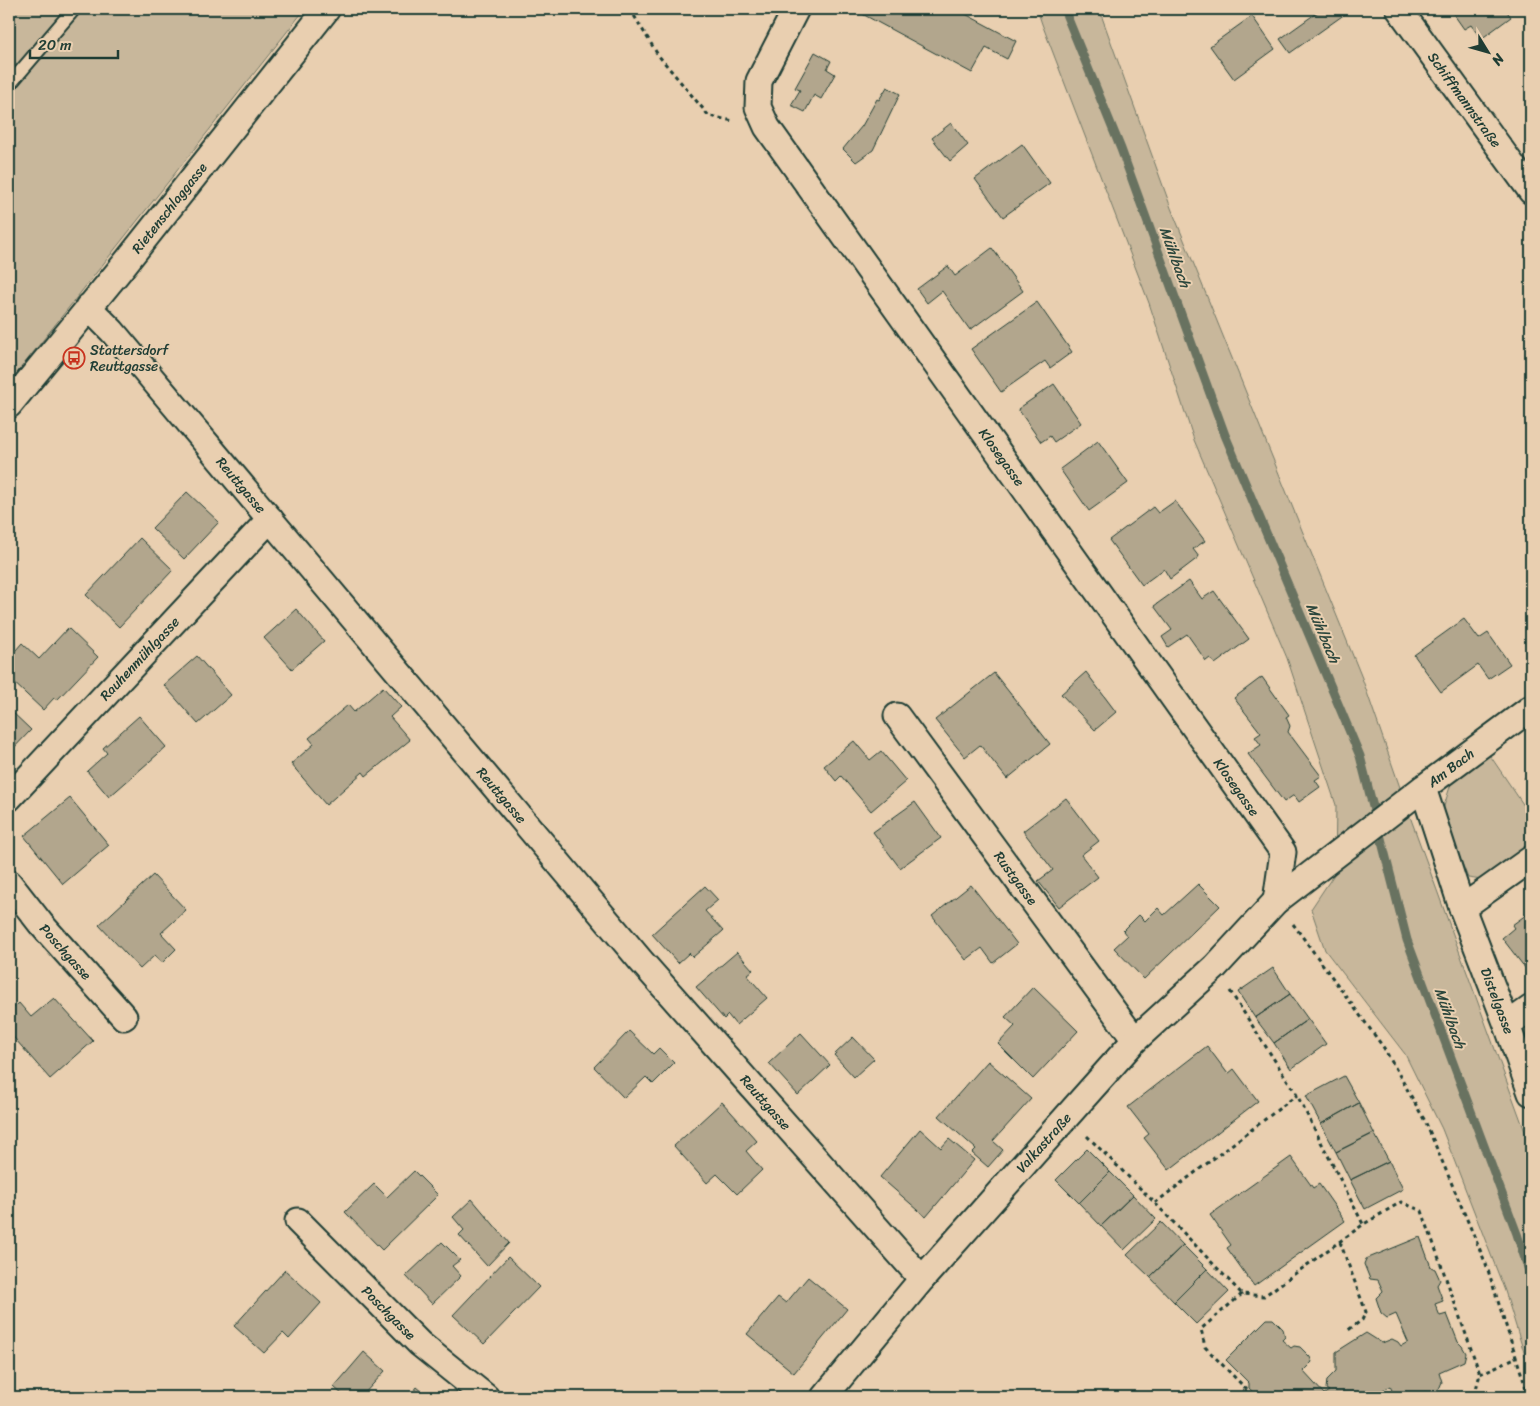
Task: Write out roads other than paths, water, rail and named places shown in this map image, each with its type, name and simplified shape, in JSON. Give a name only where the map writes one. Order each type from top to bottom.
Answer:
[{"type":"street","name":"Rietenschlaggasse","points":[[9,405],[327,9]]},
{"type":"street","name":"Klosegasse","points":[[796,9],[759,81],[758,107],[767,127],[1283,852],[1276,901]]},
{"type":"street","name":"Schiffmannstraße","points":[[1399,9],[1531,192]]},
{"type":"street","name":"Reuttgasse","points":[[88,307],[112,331],[642,961],[922,1279]]},
{"type":"street","name":"Rauhenmühlgasse","points":[[9,798],[270,519]]},
{"type":"street","name":"Am Bach","points":[[1462,908],[1423,788],[1531,708]]},
{"type":"street","name":"Rustgasse","points":[[897,716],[1135,1040]]},
{"type":"street","name":"Valkastraße","points":[[824,1397],[922,1279],[1135,1040],[1215,967],[1276,901],[1423,788]]},
{"type":"street","points":[[1462,908],[1531,859]]},
{"type":"street","name":"Poschgasse","points":[[9,883],[42,924],[124,1017]]},
{"type":"street","name":"Distelgasse","points":[[1462,908],[1531,1093]]},
{"type":"street","points":[[1507,1025],[1531,1008]]},
{"type":"street","name":"Poschgasse","points":[[298,1221],[420,1344],[486,1397]]},
{"type":"lane","points":[[9,84],[74,9]]},
{"type":"waterway","name":"Mühlbach","points":[[1064,9],[1121,149],[1225,435],[1360,756],[1407,940],[1517,1234],[1531,1277]]},
{"type":"place","name":"Stattersdorf Reuttgasse","points":[[74,358]]}]
